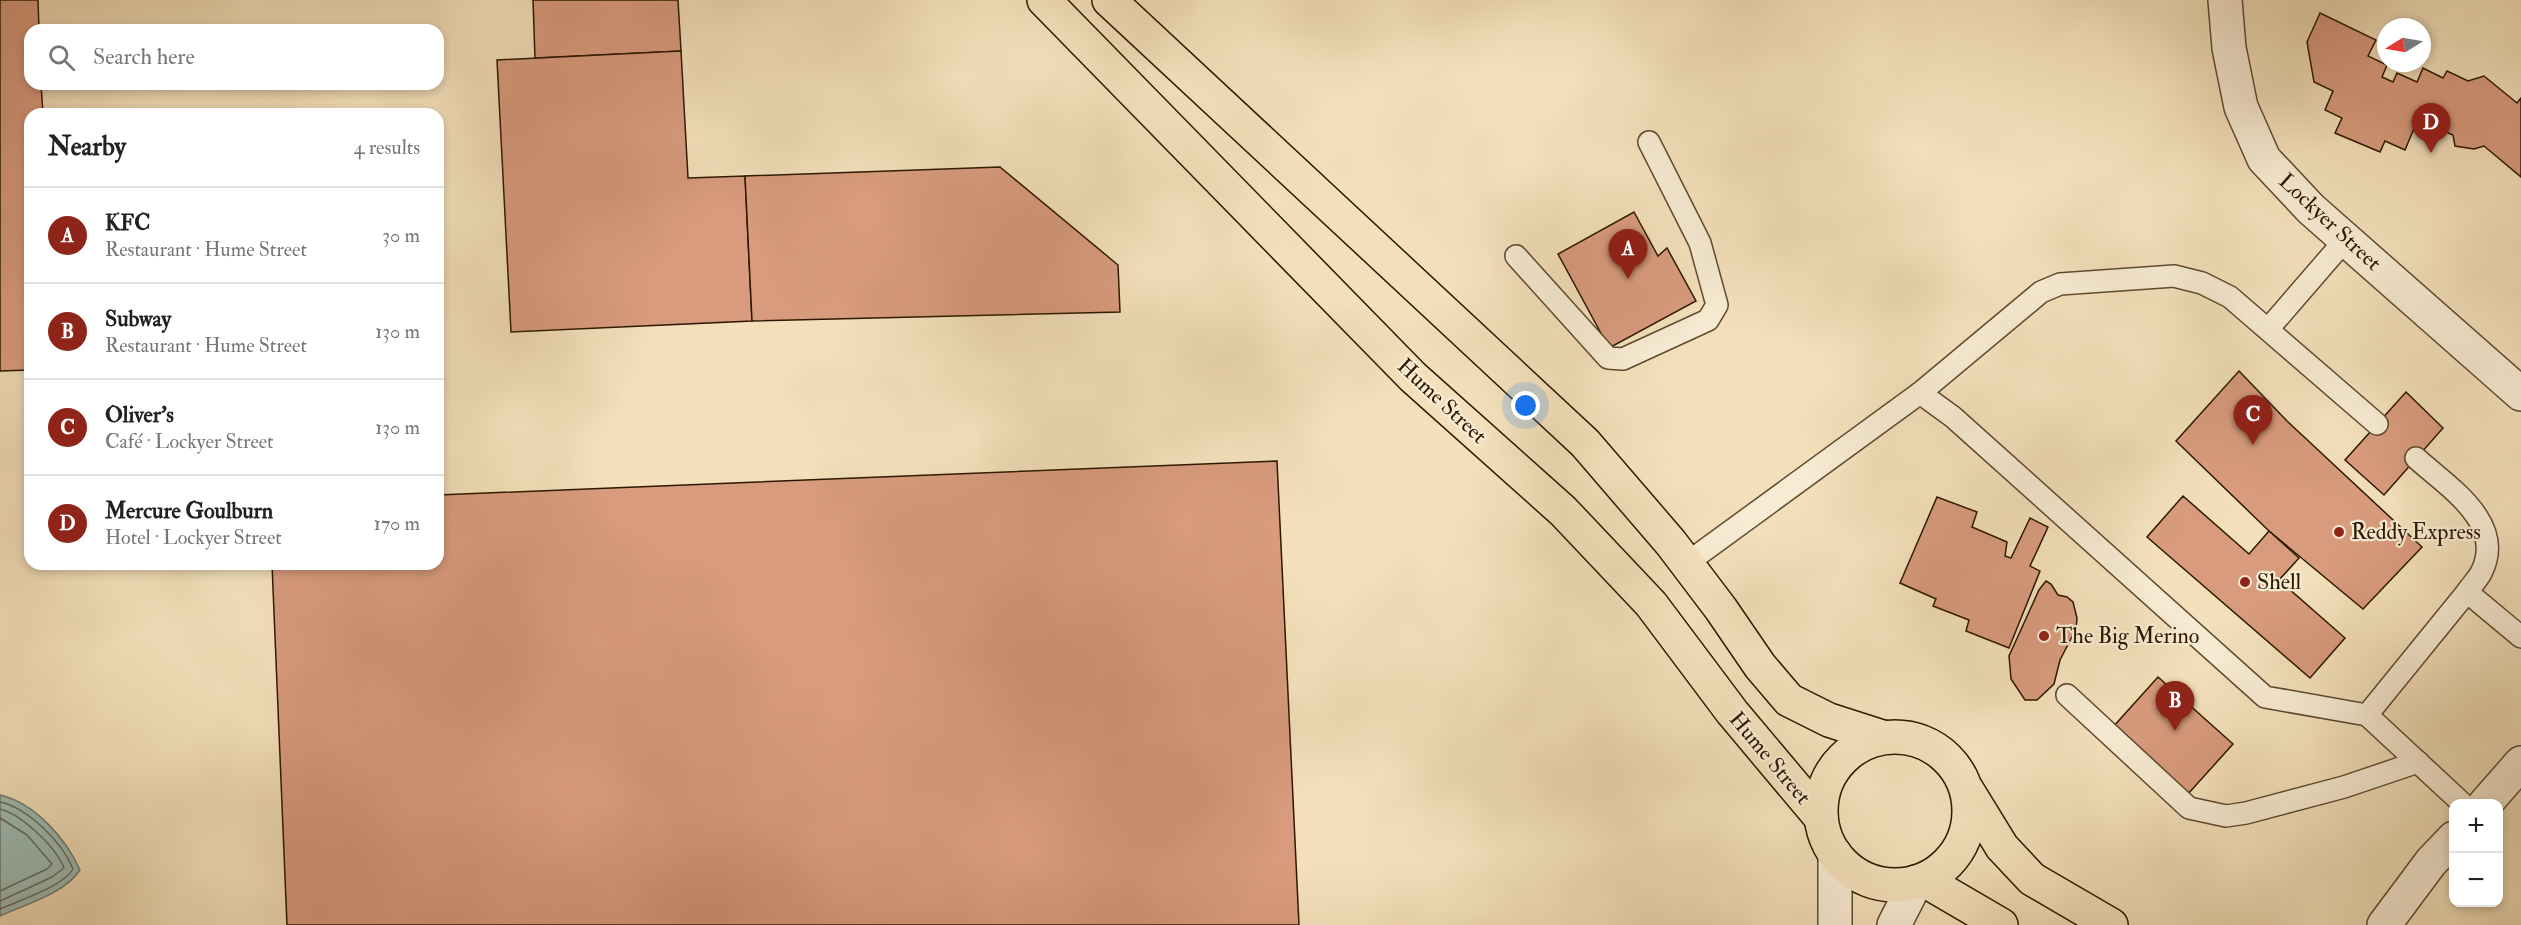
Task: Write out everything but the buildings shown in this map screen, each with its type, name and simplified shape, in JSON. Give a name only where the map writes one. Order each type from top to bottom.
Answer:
[{"type":"main road","name":"Hume Street","points":[[1044,0],[1413,377],[1563,511],[1651,604],[1732,712],[1821,818]]},
{"type":"main road","points":[[1109,0],[1585,443],[1686,563],[1760,666],[1789,700],[1829,720],[1882,737],[1909,738],[1933,747],[1953,765],[2002,847],[2032,879],[2111,925]]},
{"type":"main road","points":[[1882,737],[1861,744],[1843,758],[1830,775],[1822,796],[1823,831],[1835,854],[1851,870],[1871,881],[1893,885],[1920,881],[1950,862],[1961,846],[1968,827],[1969,807],[1966,788]]},
{"type":"main road","points":[[1920,881],[2001,925]]},
{"type":"street","name":"Lockyer Street","points":[[2225,0],[2229,48],[2241,107],[2264,159],[2311,209],[2521,394]]},
{"type":"street","points":[[2489,799],[2521,763]]},
{"type":"street","points":[[2384,925],[2449,843]]},
{"type":"street","points":[[1835,854],[1835,925]]},
{"type":"street","points":[[1894,925],[1920,881]]},
{"type":"lane","points":[[1516,256],[1608,358],[1623,359],[1708,320],[1717,305],[1700,243],[1649,142]]},
{"type":"lane","points":[[2269,328],[2346,239]]},
{"type":"lane","points":[[1686,563],[1920,393],[2029,300],[2060,284],[2174,276],[2202,283],[2230,297],[2269,328],[2377,424]]},
{"type":"lane","points":[[1920,393],[1953,417],[2265,697],[2367,715],[2458,799]]},
{"type":"lane","points":[[2367,715],[2467,592],[2481,573],[2485,560],[2487,538],[2480,519],[2416,458]]},
{"type":"lane","points":[[2467,592],[2521,637]]},
{"type":"lane","points":[[2067,695],[2189,808],[2208,814],[2226,816],[2246,813],[2344,787],[2418,762]]},
{"type":"water","points":[[0,795],[25,806],[48,824],[67,846],[80,870],[55,892],[0,916]]},
{"type":"place","name":"Mercure Goulburn","points":[[2431,153]]},
{"type":"place","name":"KFC","points":[[1628,279]]},
{"type":"place","name":"Oliver's","points":[[2253,445]]},
{"type":"place","name":"Reddy Express","points":[[2339,532]]},
{"type":"place","name":"Shell","points":[[2245,582]]},
{"type":"place","name":"The Big Merino","points":[[2044,636]]},
{"type":"place","name":"Subway","points":[[2175,731]]}]
